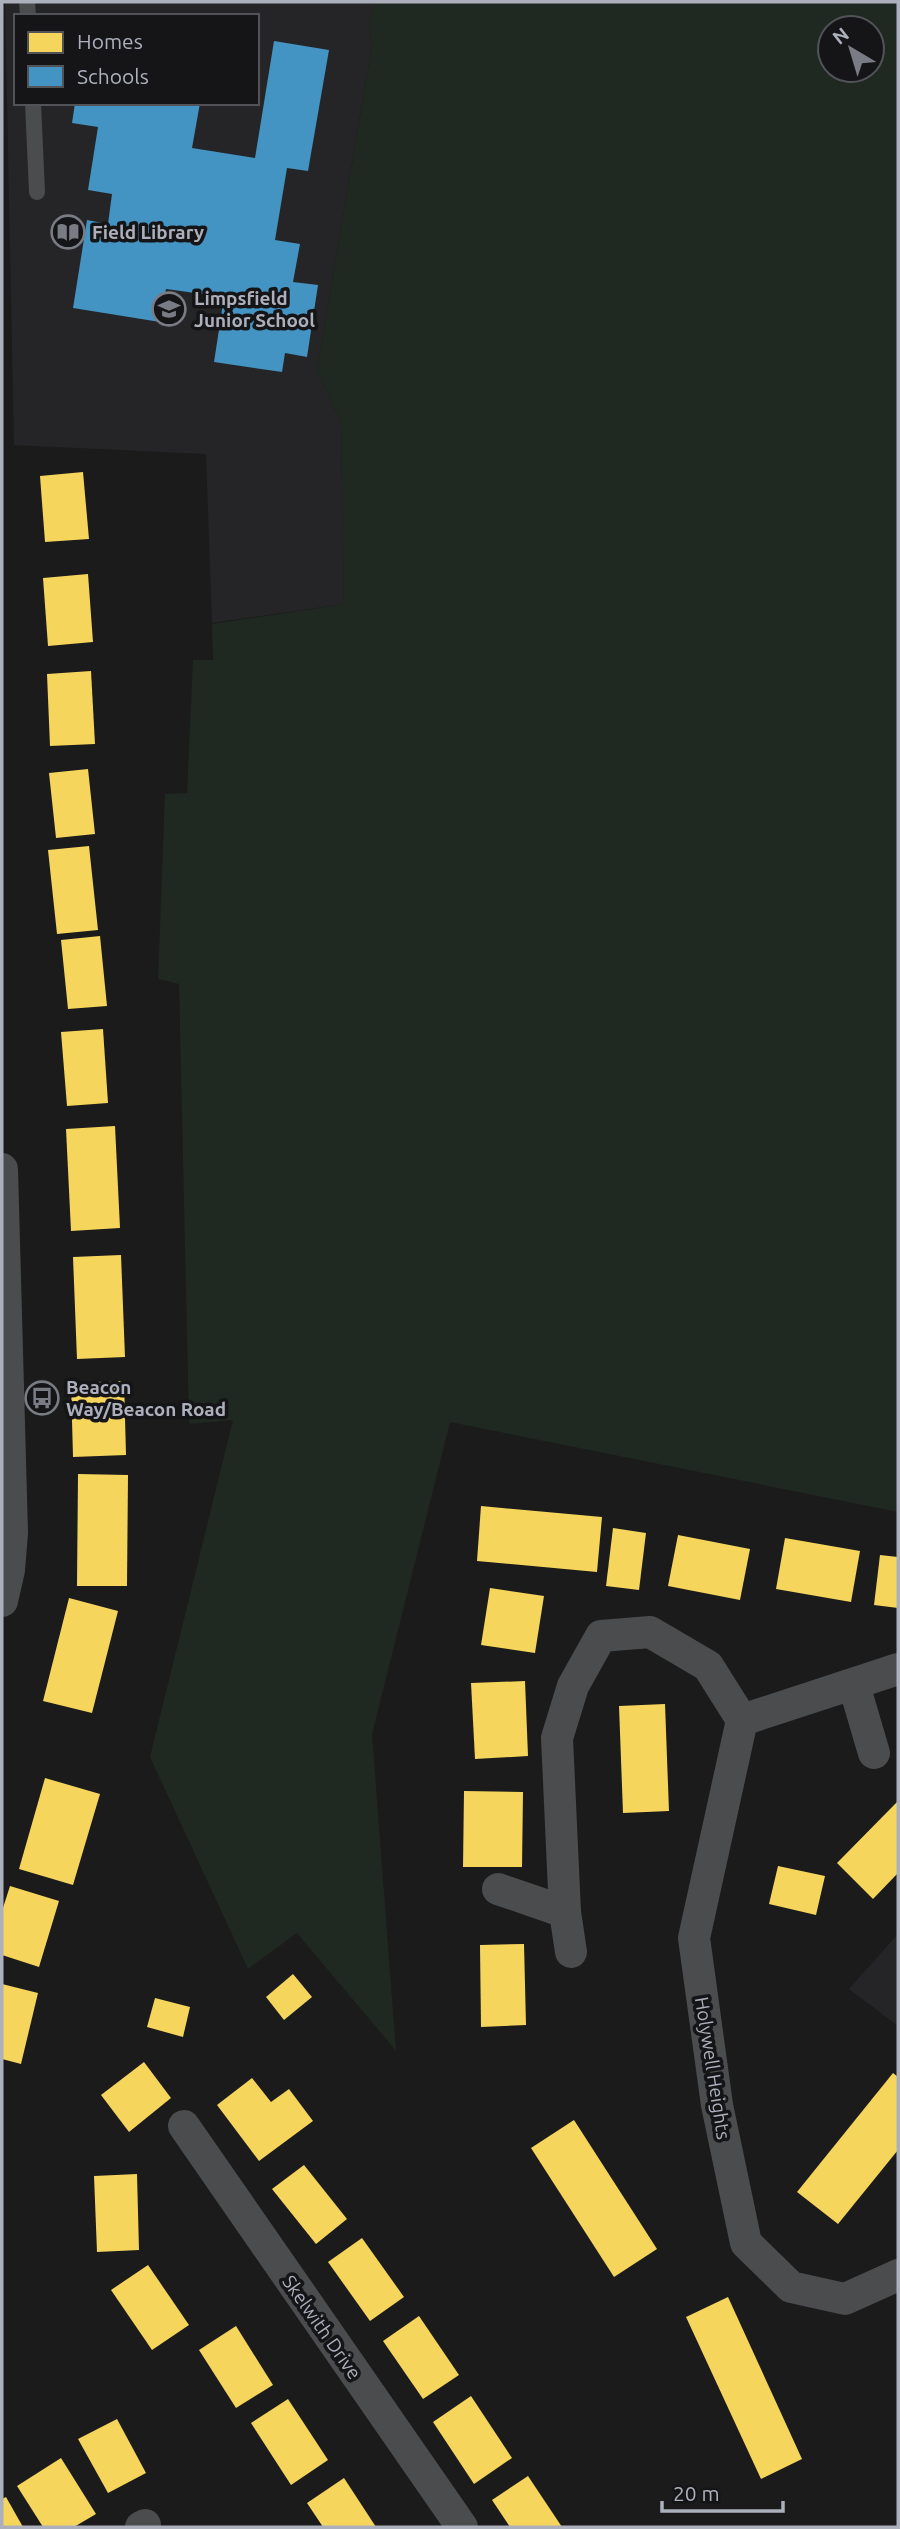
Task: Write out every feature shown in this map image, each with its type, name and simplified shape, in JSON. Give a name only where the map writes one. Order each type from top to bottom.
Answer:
[{"type":"street","points":[[2,1169],[12,1533],[9,1570],[2,1601]]},
{"type":"street","points":[[571,1952],[565,1912],[558,1738],[573,1686],[601,1636],[650,1632],[708,1666],[742,1720],[898,1669]]},
{"type":"street","points":[[854,1685],[874,1753]]},
{"type":"street","name":"Holywell Heights","points":[[742,1720],[694,1938],[717,2105],[746,2243],[791,2287],[845,2299],[898,2275]]},
{"type":"street","points":[[498,1889],[565,1912]]},
{"type":"street","name":"Skelwith Drive","points":[[184,2126],[462,2527]]},
{"type":"lane","points":[[33,105],[37,192]]},
{"type":"shaded area","name":"Limpsfield Junior School","points":[[5,2],[374,2],[369,27],[372,45],[317,371],[341,422],[344,604],[212,623],[206,454],[14,445]]},
{"type":"shaded area","points":[[374,2],[898,2],[898,1512],[450,1422],[372,1734],[396,2051],[297,1933],[248,1969],[150,1757],[233,1420],[189,1424],[179,984],[158,979],[165,794],[187,793],[193,660],[213,660],[212,624],[344,604],[341,422],[317,371],[372,45],[369,27]]},
{"type":"shaded area","points":[[898,1934],[898,2026],[849,1989]]},
{"type":"building: Homes","points":[[83,472],[89,539],[45,542],[40,476]]},
{"type":"building: Homes","points":[[88,574],[93,642],[48,646],[43,578]]},
{"type":"building: Homes","points":[[91,671],[95,744],[50,746],[47,674]]},
{"type":"building: Homes","points":[[88,769],[95,834],[56,838],[49,773]]},
{"type":"building: Homes","points":[[89,846],[98,930],[57,934],[48,850]]},
{"type":"building: Homes","points":[[100,936],[107,1006],[68,1009],[61,940]]},
{"type":"building: Homes","points":[[103,1029],[108,1103],[67,1106],[61,1032]]},
{"type":"building: Homes","points":[[115,1126],[120,1228],[71,1231],[66,1129]]},
{"type":"building: Homes","points":[[121,1255],[125,1357],[77,1359],[73,1257]]},
{"type":"building: Homes","points":[[124,1381],[126,1455],[73,1457],[71,1383]]},
{"type":"building: Homes","points":[[78,1474],[128,1475],[127,1586],[77,1586]]},
{"type":"building: Homes","points":[[481,1506],[602,1517],[597,1572],[477,1561]]},
{"type":"building: Homes","points":[[613,1528],[646,1533],[639,1590],[606,1586]]},
{"type":"building: Homes","points":[[678,1535],[750,1549],[740,1600],[668,1586]]},
{"type":"building: Homes","points":[[785,1538],[860,1551],[851,1602],[776,1589]]},
{"type":"building: Homes","points":[[880,1555],[898,1557],[898,1608],[874,1605]]},
{"type":"building: Homes","points":[[490,1588],[544,1596],[535,1653],[481,1645]]},
{"type":"building: Homes","points":[[69,1598],[118,1611],[92,1713],[43,1701]]},
{"type":"building: Homes","points":[[525,1681],[528,1756],[475,1759],[471,1683]]},
{"type":"building: Homes","points":[[665,1704],[669,1811],[623,1813],[619,1706]]},
{"type":"building: Homes","points":[[45,1778],[100,1794],[73,1885],[19,1869]]},
{"type":"building: Homes","points":[[464,1791],[523,1792],[522,1867],[463,1867]]},
{"type":"building: Homes","points":[[898,1801],[898,1873],[873,1899],[837,1863]]},
{"type":"building: Homes","points":[[778,1866],[825,1876],[816,1915],[769,1904]]},
{"type":"building: Homes","points":[[10,1886],[59,1901],[39,1967],[2,1955],[2,1911]]},
{"type":"building: Homes","points":[[524,1944],[526,2025],[481,2027],[480,1945]]},
{"type":"building: Homes","points":[[293,1974],[312,1997],[284,2020],[266,1997]]},
{"type":"building: Homes","points":[[2,1984],[38,1993],[21,2064],[2,2059]]},
{"type":"building: Homes","points":[[155,1998],[190,2007],[183,2037],[147,2027]]},
{"type":"building: Homes","points":[[144,2062],[171,2098],[129,2132],[101,2095]]},
{"type":"building: Homes","points":[[893,2073],[898,2077],[898,2150],[838,2224],[797,2192]]},
{"type":"building: Homes","points":[[252,2078],[271,2102],[289,2089],[313,2121],[259,2161],[217,2105]]},
{"type":"building: Homes","points":[[574,2120],[657,2249],[614,2277],[531,2148]]},
{"type":"building: Homes","points":[[304,2165],[347,2219],[316,2244],[272,2189]]},
{"type":"building: Homes","points":[[137,2174],[139,2250],[97,2252],[94,2176]]},
{"type":"building: Homes","points":[[362,2238],[404,2297],[370,2321],[328,2262]]},
{"type":"building: Homes","points":[[148,2265],[189,2325],[152,2350],[111,2290]]},
{"type":"building: Homes","points":[[728,2297],[802,2459],[761,2479],[686,2317]]},
{"type":"building: Homes","points":[[419,2316],[459,2375],[423,2399],[383,2341]]},
{"type":"building: Homes","points":[[236,2326],[273,2385],[236,2408],[199,2350]]},
{"type":"building: Homes","points":[[471,2396],[512,2458],[474,2484],[433,2422]]},
{"type":"building: Homes","points":[[288,2399],[328,2460],[291,2485],[251,2423]]},
{"type":"building: Homes","points":[[117,2419],[146,2473],[108,2493],[78,2439]]},
{"type":"building: Homes","points":[[61,2458],[96,2514],[74,2527],[43,2527],[17,2486]]},
{"type":"building: Homes","points":[[528,2476],[562,2527],[510,2527],[492,2500]]},
{"type":"building: Homes","points":[[344,2478],[376,2527],[323,2527],[307,2503]]},
{"type":"building: Homes","points":[[6,2497],[23,2527],[2,2527],[2,2499]]},
{"type":"building: Schools","points":[[274,41],[329,50],[308,171],[287,168],[275,240],[300,244],[293,282],[318,285],[307,357],[285,353],[282,372],[214,362],[224,297],[166,289],[160,322],[73,308],[87,220],[108,224],[112,194],[88,190],[98,127],[72,123],[75,105],[200,105],[192,148],[255,158]]},
{"type":"place","name":"Field Library","points":[[68,232]]},
{"type":"place","name":"Limpsfield Junior School","points":[[169,309]]},
{"type":"place","name":"Beacon Way/Beacon Road","points":[[42,1398]]}]
